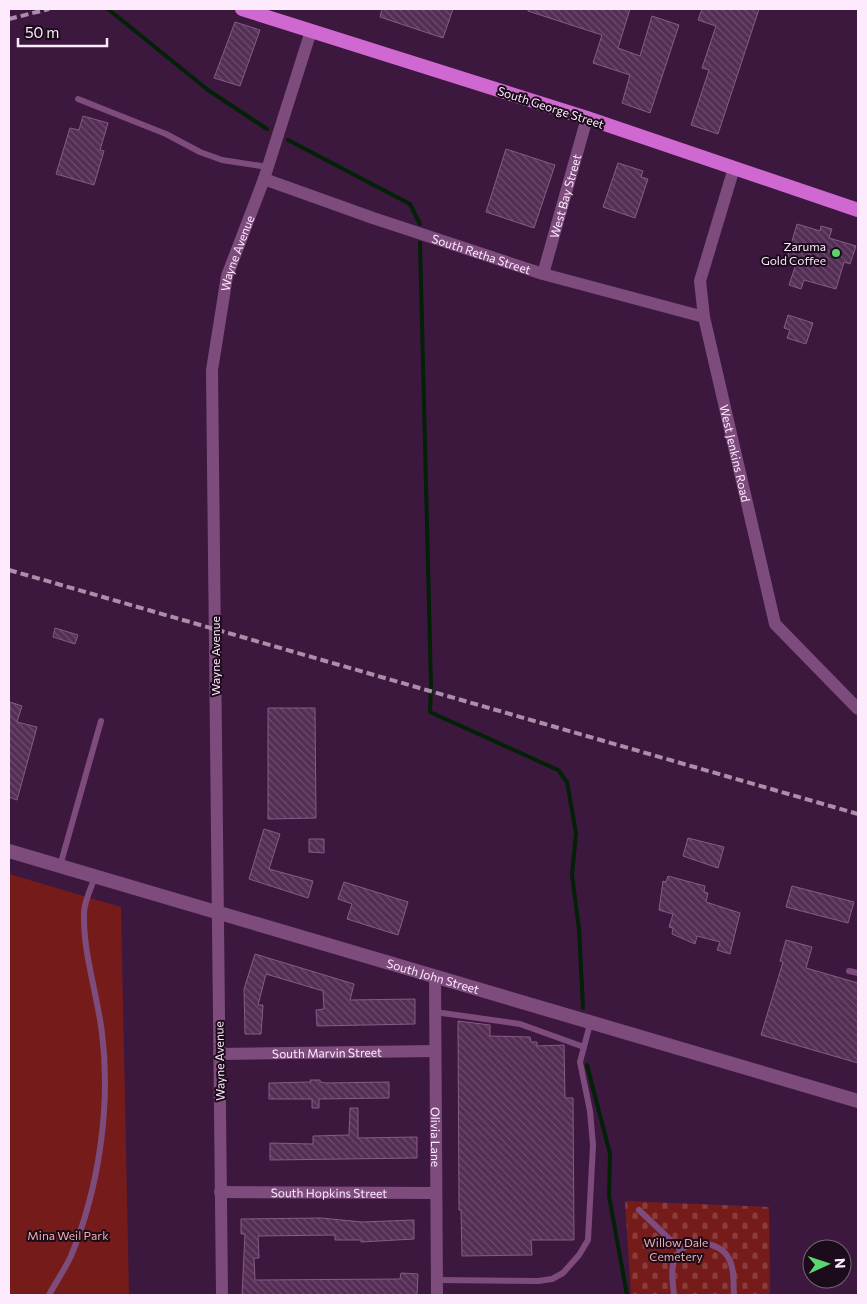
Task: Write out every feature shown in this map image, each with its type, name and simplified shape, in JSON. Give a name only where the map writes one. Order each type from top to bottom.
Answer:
[{"type":"main road","name":"South George Street","points":[[242,9],[587,118],[858,210]]},
{"type":"street","name":"Wayne Avenue","points":[[222,1295],[212,370],[228,276],[266,173],[310,31]]},
{"type":"street","name":"West Bay Street","points":[[543,274],[587,118]]},
{"type":"street","name":"West Jenkins Road","points":[[734,168],[700,280],[704,317],[775,624],[858,709]]},
{"type":"street","name":"South Retha Street","points":[[266,173],[373,218],[543,274],[704,317]]},
{"type":"street","name":"South John Street","points":[[9,851],[217,911],[590,1024],[858,1101]]},
{"type":"street","name":"Olivia Lane","points":[[435,978],[437,1295]]},
{"type":"street","name":"South Marvin Street","points":[[219,1054],[434,1050]]},
{"type":"street","name":"South Hopkins Street","points":[[220,1192],[436,1193]]},
{"type":"lane","points":[[78,99],[166,134],[200,152],[266,173]]},
{"type":"lane","points":[[60,866],[101,721]]},
{"type":"lane","points":[[49,1295],[74,1248],[90,1199],[101,1138],[104,1089],[102,1033],[89,969],[84,911],[94,877]]},
{"type":"lane","points":[[848,971],[858,973]]},
{"type":"lane","points":[[435,1012],[520,1024],[584,1047]]},
{"type":"lane","points":[[437,1280],[538,1281],[552,1279],[563,1273],[579,1255],[588,1240],[593,1145],[590,1111],[580,1062],[590,1024]]},
{"type":"lane","points":[[639,1210],[681,1250]]},
{"type":"lane","points":[[674,1295],[673,1268],[677,1254],[688,1245],[703,1244],[714,1245],[728,1257],[732,1271],[734,1295]]},
{"type":"green space","name":"Mina Weil Park","points":[[9,874],[121,907],[129,1295],[9,1295]]},
{"type":"green space","name":"Willow Dale Cemetery","points":[[625,1201],[769,1207],[770,1295],[631,1295]]},
{"type":"building","points":[[382,9],[453,9],[443,38],[380,17]]},
{"type":"building","points":[[528,9],[630,9],[618,48],[640,56],[652,16],[679,25],[650,113],[622,103],[630,75],[593,63],[602,35],[528,11]]},
{"type":"building","points":[[702,9],[759,9],[718,134],[691,125],[709,70],[702,68],[716,26],[698,20]]},
{"type":"building","points":[[235,22],[260,30],[240,86],[214,78]]},
{"type":"building","points":[[83,116],[108,123],[100,150],[104,151],[94,185],[56,174],[70,128],[79,130]]},
{"type":"building","points":[[506,149],[555,165],[534,228],[486,212]]},
{"type":"building","points":[[618,163],[643,171],[641,177],[648,179],[635,218],[603,207]]},
{"type":"building","points":[[797,224],[820,231],[821,226],[832,229],[829,238],[856,246],[850,264],[844,262],[836,289],[804,280],[801,289],[789,285],[796,264],[786,262]]},
{"type":"building","points":[[788,315],[813,323],[806,344],[787,338],[790,330],[784,328]]},
{"type":"building","points":[[55,628],[78,635],[75,644],[53,637]]},
{"type":"building","points":[[10,702],[22,706],[17,722],[37,727],[17,800],[9,797]]},
{"type":"building","points":[[268,708],[315,708],[316,818],[268,819]]},
{"type":"building","points":[[264,829],[280,834],[269,869],[313,881],[308,898],[249,879]]},
{"type":"building","points":[[688,838],[724,847],[718,868],[683,856]]},
{"type":"building","points":[[309,839],[324,839],[324,853],[309,852]]},
{"type":"building","points":[[668,876],[705,886],[704,892],[708,893],[706,902],[740,913],[730,954],[717,950],[720,942],[697,936],[695,944],[672,934],[673,928],[669,927],[673,914],[659,910],[663,881],[666,882]]},
{"type":"building","points":[[344,882],[408,902],[398,935],[347,919],[352,904],[338,899]]},
{"type":"building","points":[[792,886],[854,902],[848,923],[786,907]]},
{"type":"building","points":[[786,940],[812,947],[806,968],[858,983],[858,1063],[761,1035],[783,962],[780,961]]},
{"type":"building","points":[[255,954],[354,984],[350,1000],[415,999],[415,1024],[317,1026],[316,1010],[324,1009],[323,991],[266,974],[258,1005],[263,1005],[261,1034],[245,1034],[244,989]]},
{"type":"building","points":[[458,1021],[490,1025],[490,1036],[530,1037],[531,1042],[537,1042],[537,1046],[564,1045],[565,1098],[573,1098],[574,1240],[531,1240],[532,1255],[462,1256],[461,1210],[459,1210]]},
{"type":"building","points":[[310,1080],[320,1080],[320,1082],[326,1083],[389,1082],[389,1098],[319,1099],[319,1108],[312,1108],[312,1099],[269,1099],[269,1083],[311,1082]]},
{"type":"building","points":[[350,1108],[358,1108],[358,1138],[417,1137],[417,1158],[270,1160],[270,1143],[313,1144],[313,1136],[349,1135]]},
{"type":"building","points":[[321,1218],[362,1222],[414,1220],[414,1239],[361,1242],[361,1240],[335,1240],[335,1235],[258,1236],[259,1258],[254,1258],[255,1280],[400,1279],[401,1273],[418,1274],[417,1295],[242,1295],[245,1234],[241,1234],[241,1219]]},
{"type":"waterway","points":[[108,9],[208,90],[267,129]]},
{"type":"waterway","points":[[288,140],[410,204],[420,224]]},
{"type":"waterway","points":[[420,243],[431,686],[430,712],[558,770],[567,782],[576,833],[572,875],[579,929],[583,1008]]},
{"type":"waterway","points":[[587,1065],[610,1154],[609,1196],[627,1295]]},
{"type":"railway","points":[[9,19],[49,9]]},
{"type":"railway","points":[[9,570],[858,814]]},
{"type":"place","name":"Zaruma Gold Coffee","points":[[836,253]]}]
